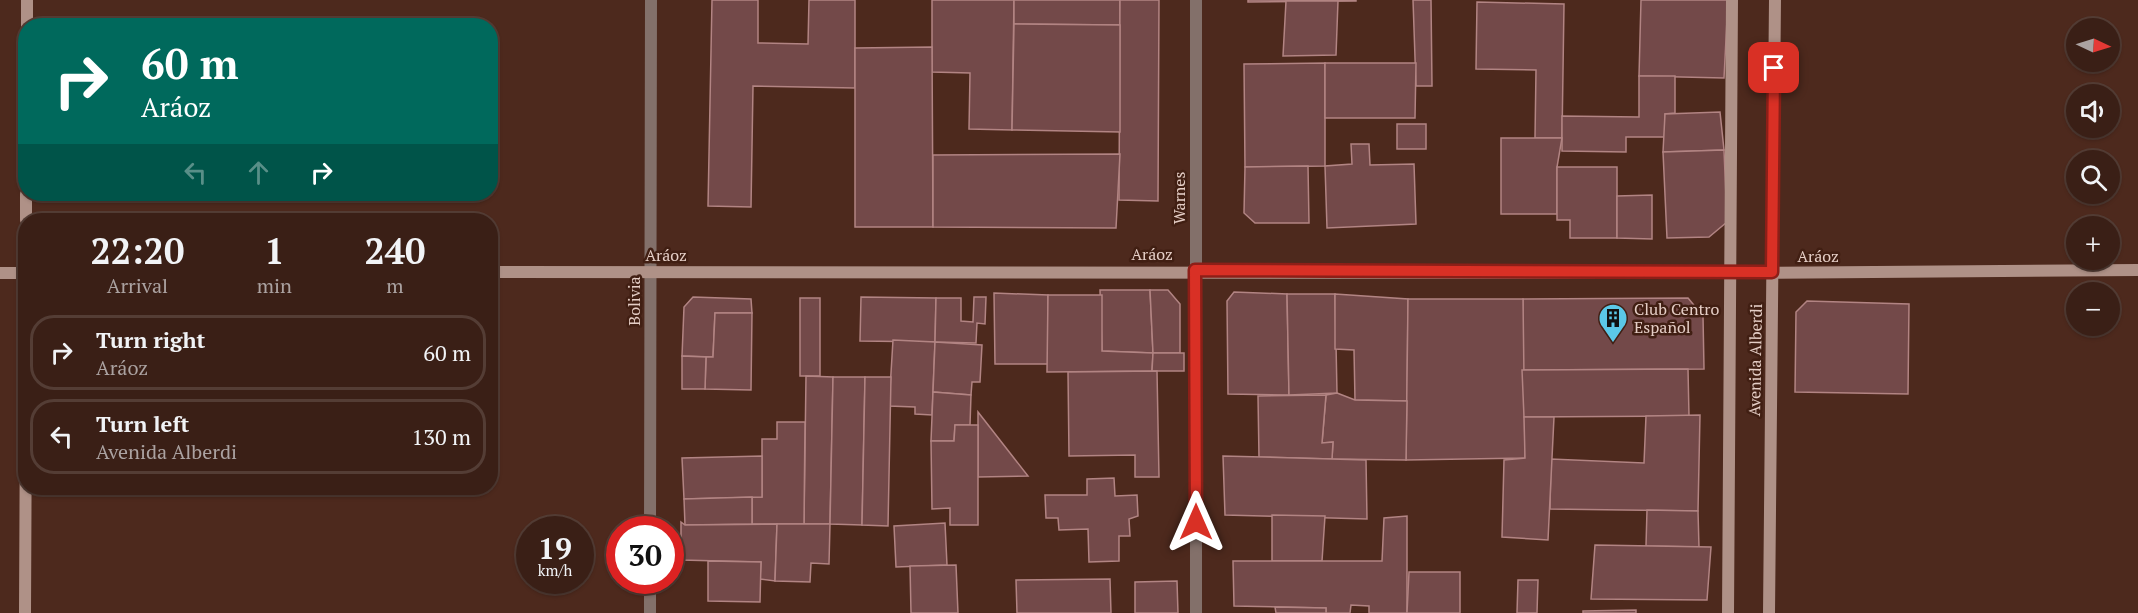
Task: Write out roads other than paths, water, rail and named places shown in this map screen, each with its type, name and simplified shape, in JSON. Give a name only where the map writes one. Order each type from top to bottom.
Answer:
[{"type":"street","points":[[27,0],[27,18]]},
{"type":"street","name":"Bolivia","points":[[650,516],[651,0]]},
{"type":"street","name":"Warnes","points":[[1196,0],[1196,613]]},
{"type":"street","name":"Avenida Alberdi","points":[[1728,613],[1732,0]]},
{"type":"street","name":"Avenida Alberdi","points":[[1769,613],[1775,0]]},
{"type":"street","name":"Aráoz","points":[[498,272],[1195,270],[1732,273],[2138,270]]},
{"type":"street","points":[[0,273],[18,273]]},
{"type":"street","points":[[25,613],[26,495]]},
{"type":"street","points":[[650,594],[650,613]]},
{"type":"place","name":"Club Centro Español","points":[[1613,344]]}]
